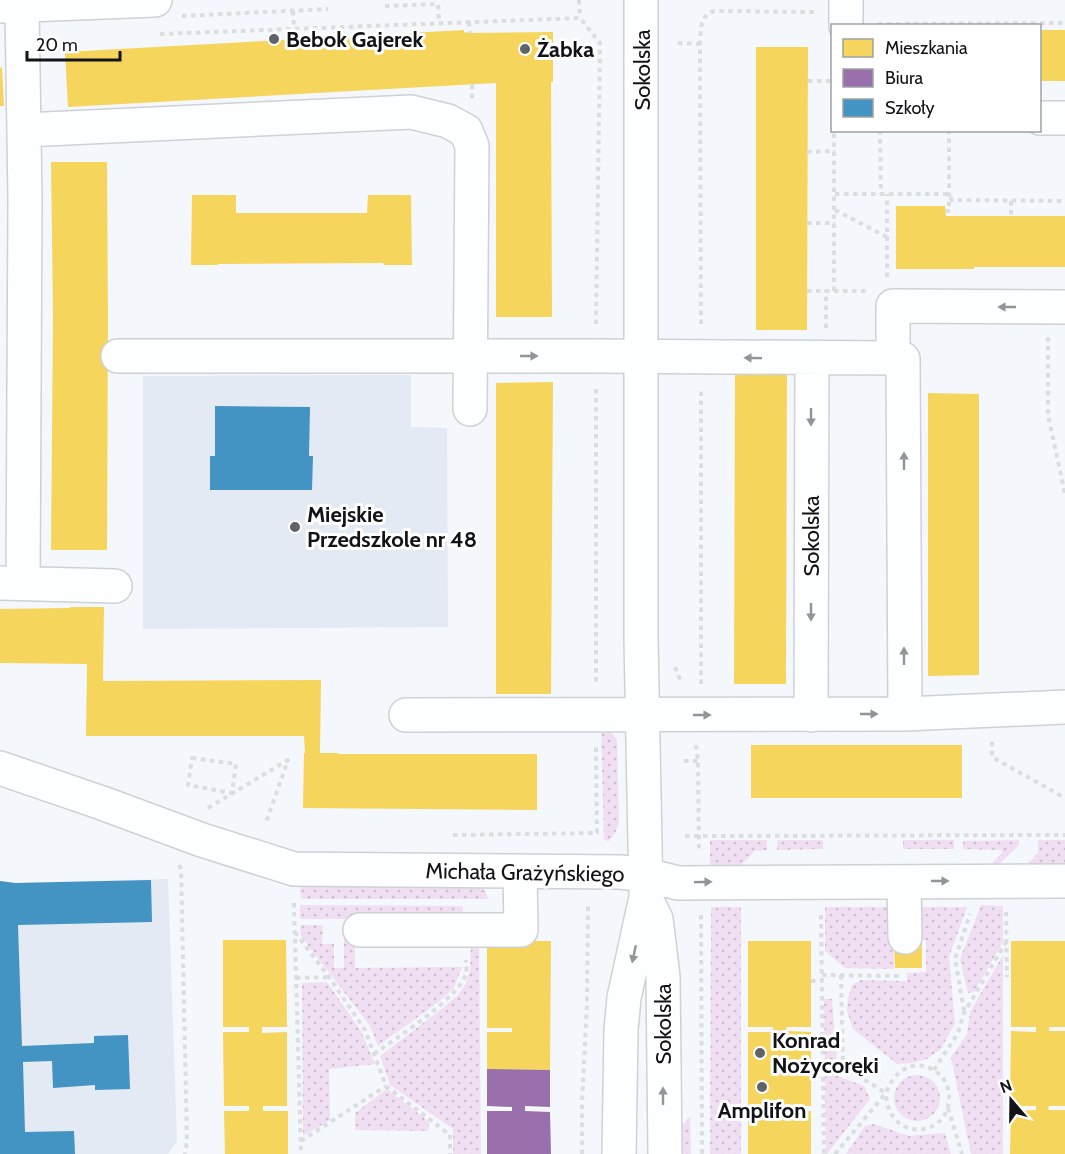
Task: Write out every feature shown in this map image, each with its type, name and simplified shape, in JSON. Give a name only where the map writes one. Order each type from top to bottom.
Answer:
[{"type":"street","points":[[115,586],[11,583],[12,200],[24,130],[11,6],[155,0]]},
{"type":"street","name":"Sokolska","points":[[619,1154],[621,1030],[624,998],[646,886],[641,638],[641,0]]},
{"type":"street","points":[[24,130],[411,112],[448,121],[466,131],[472,146],[470,409]]},
{"type":"street","points":[[1041,118],[1065,118]]},
{"type":"street","points":[[893,358],[893,306],[1065,307]]},
{"type":"street","points":[[118,356],[642,356],[903,359],[905,714]]},
{"type":"street","name":"Sokolska","points":[[811,715],[812,359]]},
{"type":"street","points":[[406,715],[905,714],[1065,707]]},
{"type":"street","name":"Michała Grażyńskiego","points":[[0,768],[202,840],[294,869],[609,872],[646,886],[678,883],[1065,881]]},
{"type":"street","points":[[360,930],[521,930],[520,871]]},
{"type":"street","points":[[904,882],[904,937]]},
{"type":"street","name":"Sokolska","points":[[646,886],[656,919],[663,977],[665,1154]]},
{"type":"path","points":[[444,835],[597,833],[596,356],[600,43],[580,18],[579,0]]},
{"type":"path","points":[[385,6],[438,4],[439,23]]},
{"type":"path","points":[[293,11],[294,28]]},
{"type":"path","points":[[701,326],[700,44],[703,18],[708,11],[736,11],[848,15],[883,24]]},
{"type":"path","points":[[153,34],[580,18]]},
{"type":"path","points":[[469,22],[470,33]]},
{"type":"path","points":[[976,24],[1065,23]]},
{"type":"path","points":[[678,43],[700,44]]},
{"type":"path","points":[[808,81],[831,81]]},
{"type":"path","points":[[834,132],[834,291]]},
{"type":"path","points":[[880,132],[881,194]]},
{"type":"path","points":[[945,211],[949,211],[949,132]]},
{"type":"path","points":[[807,152],[835,151]]},
{"type":"path","points":[[835,194],[948,194]]},
{"type":"path","points":[[886,280],[887,194]]},
{"type":"path","points":[[948,194],[952,200],[1065,201]]},
{"type":"path","points":[[1011,201],[1011,216]]},
{"type":"path","points":[[835,210],[887,237]]},
{"type":"path","points":[[807,223],[835,223]]},
{"type":"path","points":[[807,291],[876,291]]},
{"type":"path","points":[[826,291],[826,324]]},
{"type":"path","points":[[1048,335],[1047,415],[1065,494]]},
{"type":"path","points":[[692,715],[701,700],[701,378]]},
{"type":"path","points":[[992,739],[992,757],[1065,798]]},
{"type":"path","points":[[192,758],[236,764],[232,793],[188,785],[192,758]]},
{"type":"path","points":[[206,809],[288,759],[265,825]]},
{"type":"path","points":[[684,761],[698,761],[699,854]]},
{"type":"path","points":[[685,836],[1065,835]]},
{"type":"path","points":[[175,858],[181,869],[187,1142],[185,1154]]},
{"type":"path","points":[[1006,902],[1006,977]]},
{"type":"path","points":[[294,903],[301,1154]]},
{"type":"path","points":[[964,1013],[955,959],[971,911]]},
{"type":"path","points":[[821,913],[824,1154]]},
{"type":"path","points":[[701,914],[702,1154]]},
{"type":"path","points":[[374,1054],[445,1002],[458,989],[466,974],[466,930]]},
{"type":"path","points":[[295,932],[365,1030],[386,1086],[450,1135],[450,1154]]},
{"type":"path","points":[[934,1070],[958,1033],[964,1013],[1006,942]]},
{"type":"path","points":[[841,975],[843,1067],[886,1093]]},
{"type":"path","points":[[812,981],[841,975],[903,976]]},
{"type":"path","points":[[296,978],[329,977]]},
{"type":"path","points":[[924,1066],[934,1070],[942,1077],[948,1086],[950,1097],[944,1117],[936,1124],[916,1130],[905,1127],[890,1114],[886,1104],[886,1093],[895,1075],[904,1069],[924,1066]]},
{"type":"path","points":[[300,1142],[386,1086]]},
{"type":"path","points":[[836,1154],[886,1093]]},
{"type":"path","points":[[582,1104],[582,1154]]},
{"type":"path","points":[[948,1107],[962,1154]]},
{"type":"shaded area","name":"Miejskie Przedszkole nr 48","points":[[411,375],[411,427],[447,428],[448,627],[143,629],[143,376]]},
{"type":"shaded area","points":[[601,724],[609,728],[617,740],[619,823],[609,841],[604,840]]},
{"type":"shaded area","points":[[710,840],[767,840],[767,850],[753,851],[736,870],[710,870]]},
{"type":"shaded area","points":[[777,840],[823,840],[823,849],[777,850]]},
{"type":"shaded area","points":[[903,840],[954,840],[954,849],[903,849]]},
{"type":"shaded area","points":[[1019,840],[1019,845],[990,873],[986,870],[1003,852],[1001,850],[963,849],[963,841]]},
{"type":"shaded area","points":[[1038,840],[1065,840],[1065,870],[1022,870],[1038,853]]},
{"type":"shaded area","points":[[168,879],[177,1141],[168,1154],[0,1154],[0,881],[15,883]]},
{"type":"shaded area","points":[[477,885],[485,891],[488,899],[301,899],[300,887]]},
{"type":"shaded area","points":[[300,905],[463,906],[463,919],[300,919]]},
{"type":"shaded area","points":[[981,905],[1003,906],[1003,942],[974,992],[968,993],[960,959]]},
{"type":"shaded area","points":[[711,907],[741,907],[741,1154],[710,1154]]},
{"type":"shaded area","points":[[825,907],[894,907],[894,969],[845,968],[825,951]]},
{"type":"shaded area","points":[[917,907],[967,907],[949,957],[955,1023],[941,1049],[927,1059],[897,1064],[853,1029],[847,1011],[848,998],[852,985],[861,980],[907,981],[907,973],[926,972],[926,940],[918,940]]},
{"type":"shaded area","points":[[300,925],[323,925],[322,944],[334,944],[334,968],[344,968],[344,933],[355,933],[355,968],[462,967],[454,988],[440,1001],[378,1046],[370,1026],[301,936]]},
{"type":"shaded area","points":[[471,940],[479,940],[481,1154],[453,1154],[453,1129],[390,1085],[380,1056],[458,995],[470,971]]},
{"type":"shaded area","points":[[1003,955],[1003,1154],[971,1154],[951,1057],[967,1034],[970,1012]]},
{"type":"shaded area","points":[[327,982],[361,1031],[375,1064],[329,1069],[330,1120],[303,1136],[302,983]]},
{"type":"shaded area","points":[[824,999],[832,999],[838,1076],[864,1086],[870,1099],[827,1154],[826,1154]]},
{"type":"shaded area","points":[[917,1075],[933,1082],[940,1098],[933,1114],[917,1121],[901,1114],[894,1098],[901,1082]]},
{"type":"shaded area","points":[[387,1089],[429,1122],[428,1131],[355,1130],[355,1113]]},
{"type":"shaded area","points":[[690,1117],[691,1154],[680,1154],[679,1128]]},
{"type":"shaded area","points":[[874,1124],[909,1136],[945,1133],[951,1154],[846,1154],[865,1126]]},
{"type":"building: Mieszkania","points":[[464,30],[470,33],[553,32],[553,82],[551,82],[552,317],[496,317],[496,83],[68,107],[65,52]]},
{"type":"building: Mieszkania","points":[[1041,30],[1065,30],[1065,81],[1041,81]]},
{"type":"building: Mieszkania","points":[[756,47],[808,47],[807,330],[756,330]]},
{"type":"building: Mieszkania","points":[[2,67],[4,106],[0,106],[0,68]]},
{"type":"building: Mieszkania","points":[[51,162],[107,162],[107,550],[51,550],[53,317]]},
{"type":"building: Mieszkania","points":[[192,195],[236,195],[236,213],[367,213],[368,195],[411,195],[412,265],[384,265],[383,263],[191,265]]},
{"type":"building: Mieszkania","points":[[896,206],[945,206],[946,216],[1065,216],[1065,267],[896,269]]},
{"type":"building: Mieszkania","points":[[735,375],[787,375],[786,684],[734,684]]},
{"type":"building: Mieszkania","points":[[553,382],[551,694],[496,694],[496,383]]},
{"type":"building: Mieszkania","points":[[928,393],[979,394],[979,675],[928,676]]},
{"type":"building: Mieszkania","points":[[104,607],[103,681],[321,680],[320,753],[537,754],[537,810],[303,808],[304,736],[86,736],[87,664],[0,663],[0,609]]},
{"type":"building: Mieszkania","points":[[751,745],[962,745],[962,798],[751,798]]},
{"type":"building: Mieszkania","points":[[223,940],[286,940],[287,1027],[262,1027],[262,1033],[287,1032],[287,1106],[263,1106],[263,1111],[288,1111],[288,1154],[225,1154],[224,1111],[249,1111],[249,1106],[224,1106],[223,1032],[249,1032],[249,1027],[223,1027]]},
{"type":"building: Mieszkania","points":[[487,941],[551,941],[550,1070],[487,1069],[487,1032],[512,1032],[512,1028],[487,1028]]},
{"type":"building: Mieszkania","points":[[748,941],[811,941],[811,1027],[786,1027],[786,1031],[811,1032],[811,1106],[786,1106],[786,1111],[811,1111],[811,1154],[748,1154],[748,1111],[773,1111],[773,1106],[748,1106],[748,1032],[773,1032],[773,1027],[748,1027]]},
{"type":"building: Mieszkania","points":[[894,941],[922,941],[922,968],[895,968]]},
{"type":"building: Mieszkania","points":[[1011,941],[1065,941],[1065,1027],[1049,1027],[1049,1031],[1065,1031],[1065,1106],[1049,1106],[1048,1110],[1065,1110],[1065,1154],[1010,1154],[1011,1111],[1036,1110],[1036,1106],[1010,1106],[1011,1031],[1036,1032],[1036,1027],[1011,1027]]},
{"type":"building: Biura","points":[[487,1069],[550,1070],[550,1107],[525,1106],[525,1111],[550,1112],[551,1154],[487,1154],[487,1111],[512,1111],[512,1107],[487,1106]]},
{"type":"building: Szkoły","points":[[215,406],[310,407],[309,456],[313,456],[312,490],[210,490],[210,456],[215,456]]},
{"type":"building: Szkoły","points":[[151,880],[152,922],[18,925],[22,1046],[94,1043],[94,1036],[128,1035],[130,1089],[95,1090],[95,1085],[53,1088],[52,1061],[23,1062],[25,1132],[74,1131],[75,1154],[0,1154],[0,881],[15,883]]},
{"type":"place","name":"Bebok Gajerek","points":[[274,39]]},
{"type":"place","name":"Żabka","points":[[525,49]]},
{"type":"place","name":"Miejskie Przedszkole nr 48","points":[[295,527]]},
{"type":"place","name":"Konrad Nożycoręki","points":[[760,1053]]},
{"type":"place","name":"Amplifon","points":[[762,1087]]}]
